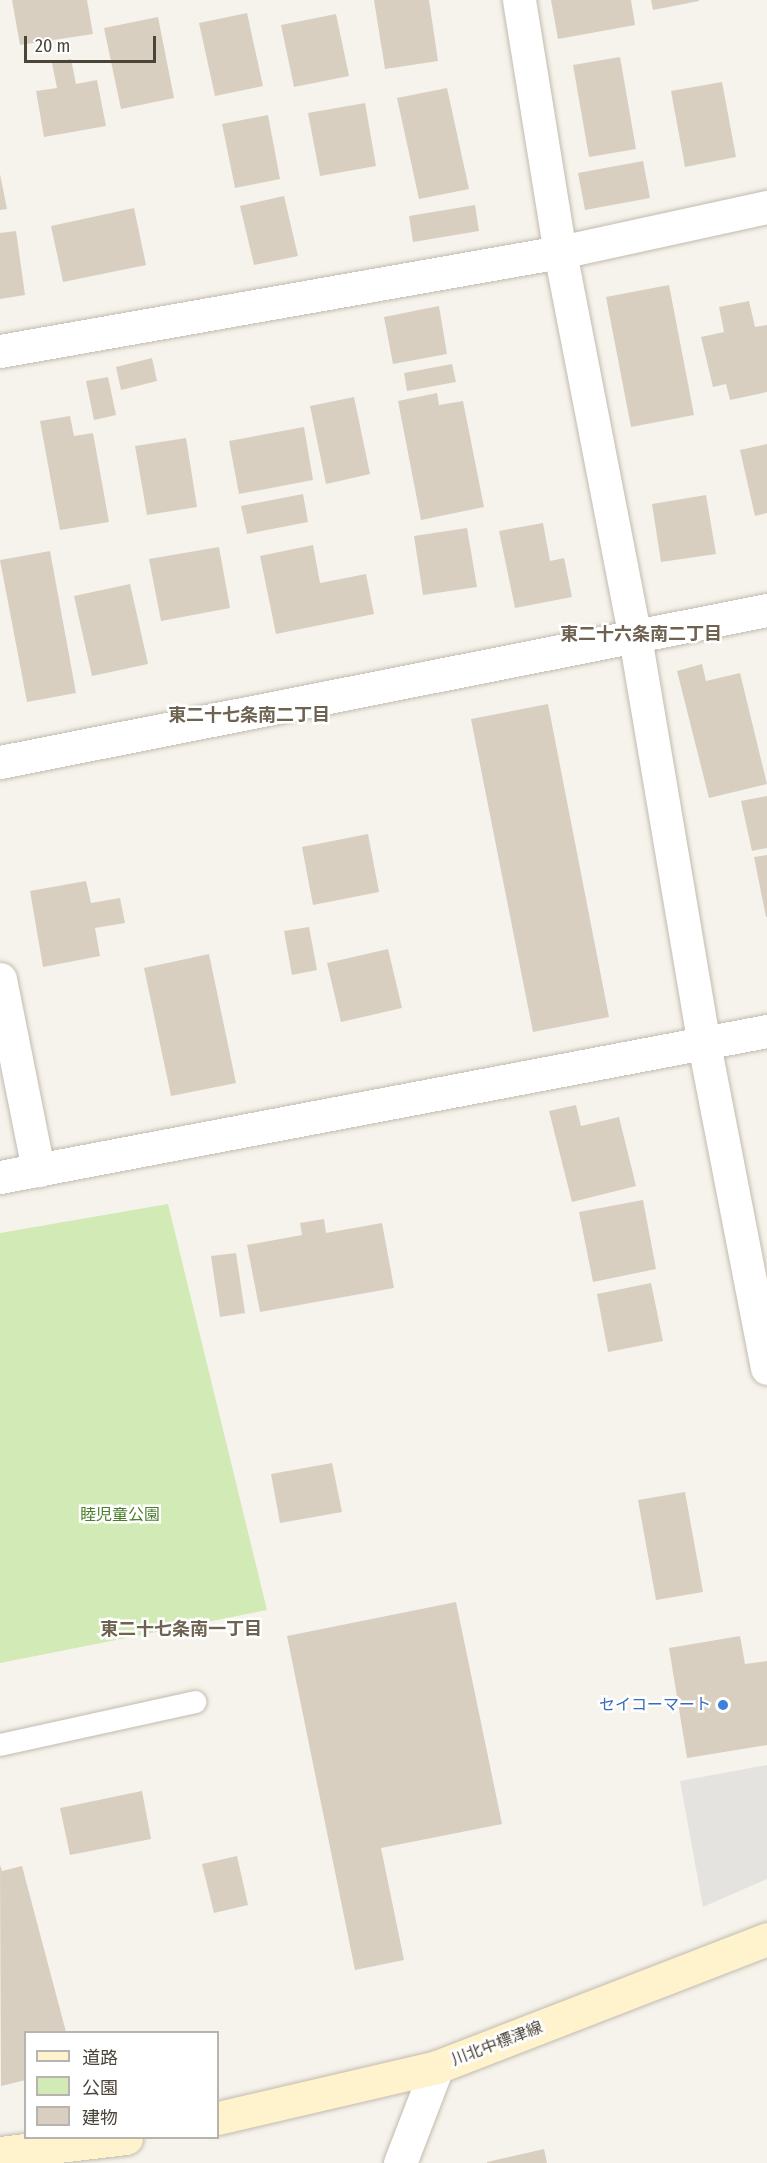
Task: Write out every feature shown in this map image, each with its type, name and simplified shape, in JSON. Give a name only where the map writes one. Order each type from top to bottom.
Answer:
[{"type":"main road","name":"川北中標津線","points":[[219,2118],[437,2067],[767,1939]]},
{"type":"main road","points":[[0,2152],[117,2139]]},
{"type":"street","points":[[519,0],[560,252],[635,637],[704,1044],[767,1368]]},
{"type":"street","points":[[0,351],[560,252],[767,207]]},
{"type":"street","points":[[0,762],[767,610]]},
{"type":"street","points":[[0,979],[38,1170]]},
{"type":"street","points":[[0,1177],[767,1031]]},
{"type":"street","points":[[400,2163],[437,2067]]},
{"type":"lane","points":[[0,1745],[195,1702]]},
{"type":"green space","name":"睦児童公園","points":[[168,1204],[267,1610],[0,1663],[0,1233]]},
{"type":"shaded area","points":[[767,1765],[767,1879],[703,1907],[680,1781]]},
{"type":"building","points":[[12,0],[87,0],[93,34],[20,45]]},
{"type":"building","points":[[374,0],[429,0],[438,61],[385,69]]},
{"type":"building","points":[[551,0],[631,0],[635,25],[558,39]]},
{"type":"building","points":[[651,0],[699,0],[699,1],[653,10]]},
{"type":"building","points":[[247,13],[263,86],[215,96],[199,23]]},
{"type":"building","points":[[336,14],[349,76],[294,87],[281,25]]},
{"type":"building","points":[[158,17],[174,98],[121,109],[104,28]]},
{"type":"building","points":[[620,57],[636,149],[589,157],[573,65]]},
{"type":"building","points":[[71,59],[76,84],[97,80],[106,126],[44,137],[36,91],[57,88],[52,63]]},
{"type":"building","points":[[722,82],[736,157],[685,167],[671,91]]},
{"type":"building","points":[[447,88],[469,189],[419,199],[397,98]]},
{"type":"building","points":[[365,103],[376,166],[320,176],[308,113]]},
{"type":"building","points":[[268,115],[280,179],[235,188],[222,124]]},
{"type":"building","points":[[643,161],[650,198],[585,210],[578,173]]},
{"type":"building","points":[[0,174],[7,209],[0,210]]},
{"type":"building","points":[[284,196],[298,256],[254,265],[240,206]]},
{"type":"building","points":[[475,205],[479,231],[413,242],[409,216]]},
{"type":"building","points":[[134,208],[146,265],[63,282],[51,226]]},
{"type":"building","points":[[16,231],[25,295],[0,299],[0,233]]},
{"type":"building","points":[[669,285],[694,415],[631,427],[606,297]]},
{"type":"building","points":[[749,301],[755,327],[767,325],[767,392],[730,400],[726,384],[713,387],[701,337],[724,332],[719,307]]},
{"type":"building","points":[[439,306],[447,354],[393,364],[384,317]]},
{"type":"building","points":[[152,358],[157,381],[121,390],[116,367]]},
{"type":"building","points":[[452,364],[456,382],[407,391],[404,373]]},
{"type":"building","points":[[108,377],[116,415],[94,420],[86,381]]},
{"type":"building","points":[[437,393],[439,405],[463,401],[484,507],[421,520],[398,401]]},
{"type":"building","points":[[354,397],[370,474],[326,484],[310,406]]},
{"type":"building","points":[[70,416],[74,436],[93,433],[109,522],[60,530],[40,421]]},
{"type":"building","points":[[304,427],[313,480],[239,494],[229,441]]},
{"type":"building","points":[[186,438],[197,507],[147,515],[135,446]]},
{"type":"building","points":[[767,444],[767,513],[755,516],[740,450]]},
{"type":"building","points":[[303,494],[308,522],[247,534],[241,506]]},
{"type":"building","points":[[706,495],[716,554],[661,562],[652,504]]},
{"type":"building","points":[[543,523],[550,561],[564,558],[572,597],[515,608],[499,531]]},
{"type":"building","points":[[467,528],[477,587],[423,595],[414,536]]},
{"type":"building","points":[[313,545],[320,583],[366,574],[374,614],[276,634],[260,556]]},
{"type":"building","points":[[219,547],[230,608],[161,621],[149,559]]},
{"type":"building","points":[[50,551],[76,693],[27,702],[0,560]]},
{"type":"building","points":[[130,584],[148,664],[92,676],[74,596]]},
{"type":"building","points":[[702,664],[706,681],[740,673],[767,784],[709,798],[677,671]]},
{"type":"building","points":[[548,704],[609,1017],[533,1032],[471,719]]},
{"type":"building","points":[[767,796],[767,848],[752,851],[741,801]]},
{"type":"building","points":[[368,834],[379,892],[313,905],[302,847]]},
{"type":"building","points":[[767,855],[767,917],[766,917],[754,857]]},
{"type":"building","points":[[86,881],[91,903],[120,898],[125,923],[95,928],[100,956],[43,967],[30,891]]},
{"type":"building","points":[[309,927],[317,970],[292,975],[284,931]]},
{"type":"building","points":[[388,949],[402,1008],[341,1022],[327,963]]},
{"type":"building","points":[[209,954],[236,1083],[171,1096],[144,968]]},
{"type":"building","points":[[576,1105],[581,1126],[619,1117],[636,1186],[572,1202],[549,1111]]},
{"type":"building","points":[[643,1200],[656,1269],[593,1282],[579,1212]]},
{"type":"building","points":[[324,1219],[326,1233],[382,1223],[394,1288],[260,1312],[247,1245],[302,1235],[300,1223]]},
{"type":"building","points":[[236,1253],[245,1313],[220,1317],[211,1256]]},
{"type":"building","points":[[651,1283],[663,1341],[608,1352],[597,1294]]},
{"type":"building","points":[[332,1463],[342,1512],[280,1523],[271,1474]]},
{"type":"building","points":[[685,1492],[703,1592],[656,1600],[638,1500]]},
{"type":"building","points":[[456,1602],[502,1824],[381,1848],[404,1960],[355,1970],[287,1636]]},
{"type":"building","name":"セイコーマート","points":[[740,1636],[745,1664],[767,1661],[767,1745],[687,1758],[669,1648]]},
{"type":"building","points":[[142,1791],[151,1839],[70,1855],[60,1808]]},
{"type":"building","points":[[237,1856],[248,1905],[214,1913],[202,1864]]},
{"type":"building","points":[[0,1865],[2,1871],[22,1866],[66,2031],[24,2031],[24,2080],[1,2086]]},
{"type":"building","points":[[544,2149],[547,2163],[487,2163],[487,2162]]},
{"type":"place","name":"セイコーマート","points":[[723,1705]]},
{"type":"district","name":"東二十六条南二丁目","points":[[641,634]]},
{"type":"district","name":"東二十七条南二丁目","points":[[249,715]]},
{"type":"district","name":"東二十七条南一丁目","points":[[181,1629]]}]
